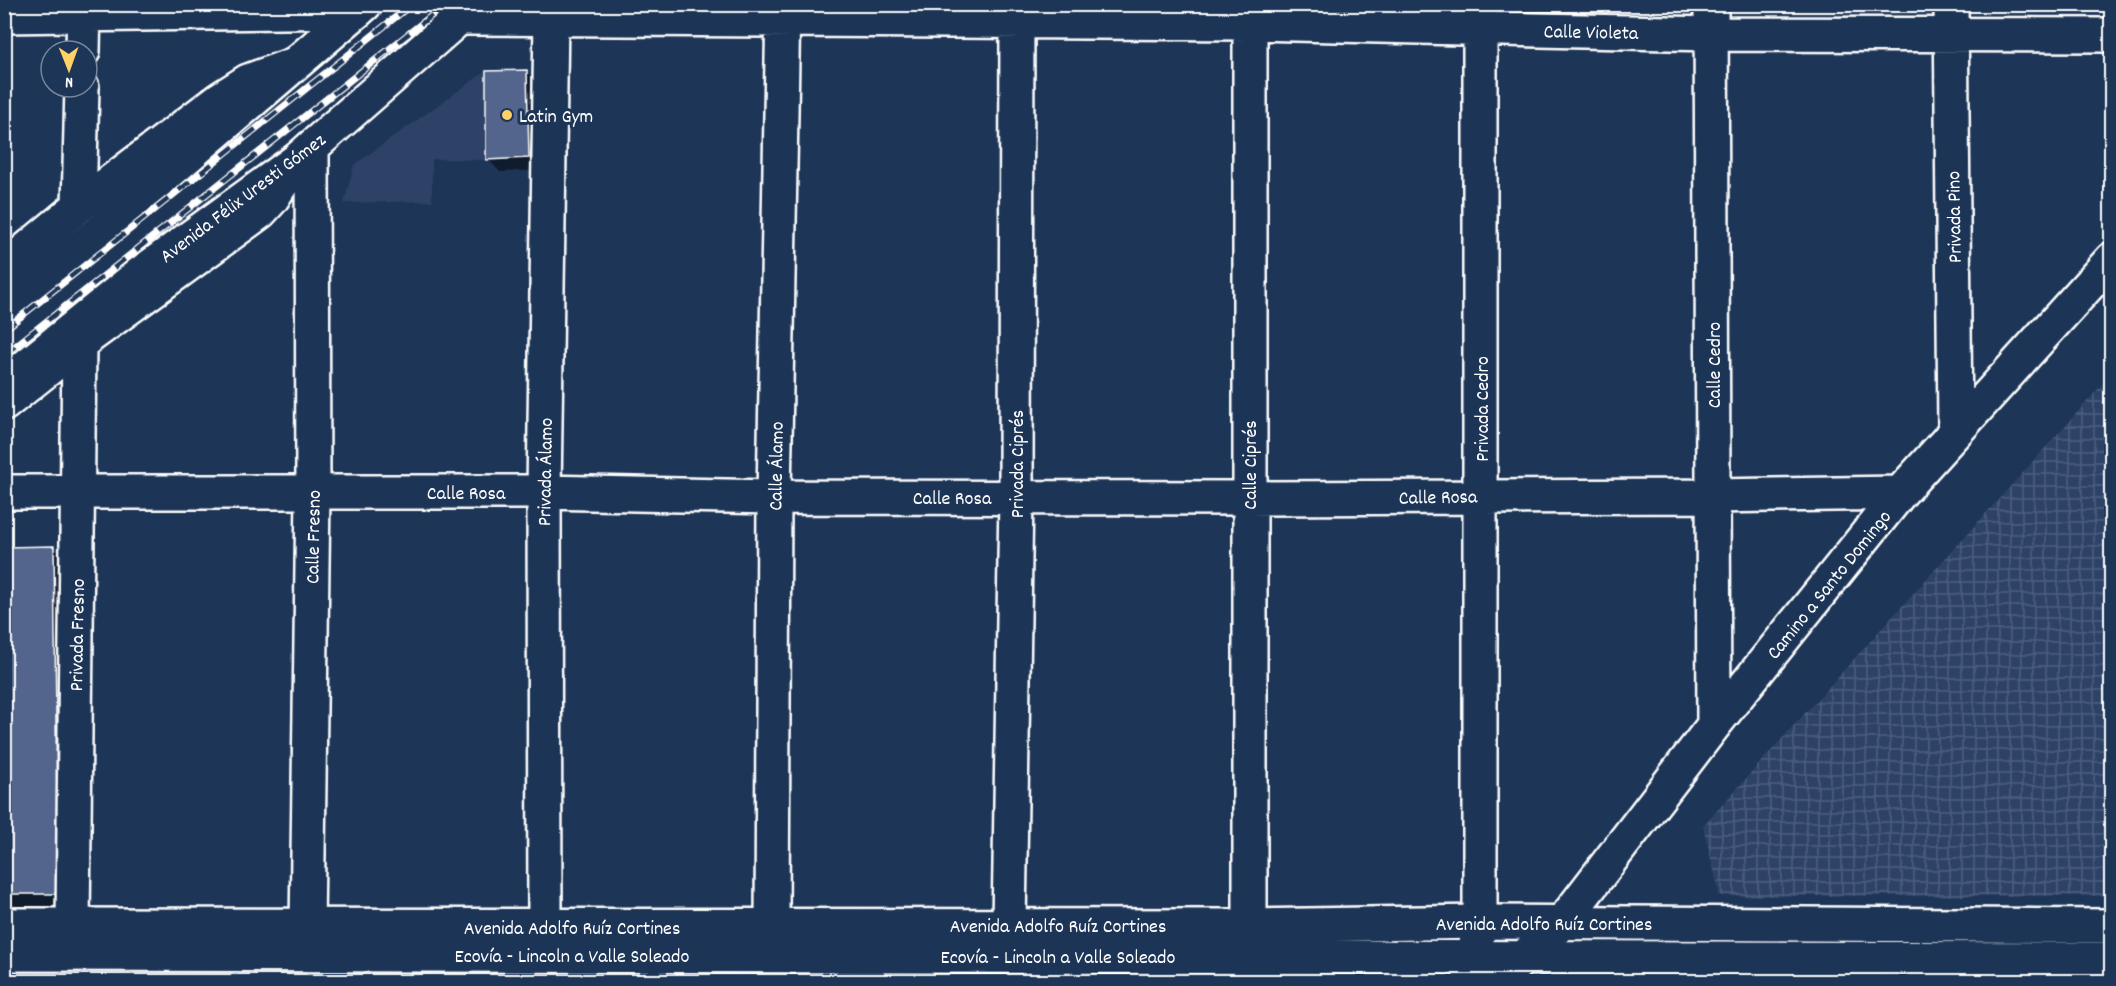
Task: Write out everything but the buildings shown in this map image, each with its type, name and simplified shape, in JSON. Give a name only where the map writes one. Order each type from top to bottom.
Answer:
[{"type":"street","points":[[4,16],[84,11],[361,8]]},
{"type":"street","points":[[4,308],[103,229],[361,8]]},
{"type":"street","points":[[83,39],[84,11]]},
{"type":"street","name":"Calle Violeta","points":[[467,11],[551,18],[783,13],[1017,13],[1951,20],[2112,34]]},
{"type":"street","name":"Avenida Félix Uresti Gómez","points":[[4,384],[141,273],[305,154],[467,11]]},
{"type":"street","name":"Calle Álamo","points":[[772,927],[774,497],[783,13]]},
{"type":"street","name":"Privada Ciprés","points":[[1009,924],[1016,497],[1017,13]]},
{"type":"street","name":"Calle Ciprés","points":[[1249,14],[1250,926]]},
{"type":"street","name":"Privada Cedro","points":[[1472,969],[1480,922],[1482,496],[1480,16]]},
{"type":"street","name":"Privada Álamo","points":[[544,927],[544,492],[551,18]]},
{"type":"street","name":"Calle Cedro","points":[[1711,19],[1714,725]]},
{"type":"street","name":"Privada Pino","points":[[1951,20],[1955,429]]},
{"type":"street","points":[[4,268],[79,206],[220,99],[248,81],[292,65]]},
{"type":"street","points":[[79,206],[82,99]]},
{"type":"street","points":[[4,404],[79,344],[260,212],[305,154]]},
{"type":"street","name":"Calle Fresno","points":[[305,154],[313,492],[307,927]]},
{"type":"street","name":"Camino a Santo Domingo","points":[[1497,981],[1562,923],[1714,725],[1900,493],[1955,429],[2112,259]]},
{"type":"street","name":"Privada Fresno","points":[[74,925],[79,344]]},
{"type":"street","name":"Calle Rosa","points":[[4,492],[78,494],[544,492],[774,497],[1249,498],[1900,493]]},
{"type":"street","name":"Avenida Adolfo Ruíz Cortines","points":[[4,925],[772,927],[1009,924],[1250,926],[1480,922],[2112,926]]},
{"type":"street","name":"Ecovía - Lincoln a Valle Soleado","points":[[4,954],[1472,969],[1525,957],[2112,959]]},
{"type":"shaded area","points":[[486,71],[486,160],[432,159],[432,201],[344,203],[354,165]]},
{"type":"shaded area","points":[[2111,375],[2111,896],[1720,896],[1703,826]]},
{"type":"railway","points":[[4,330],[412,4]]},
{"type":"railway","points":[[4,355],[446,4]]},
{"type":"place","name":"Latin Gym","points":[[507,115]]}]
